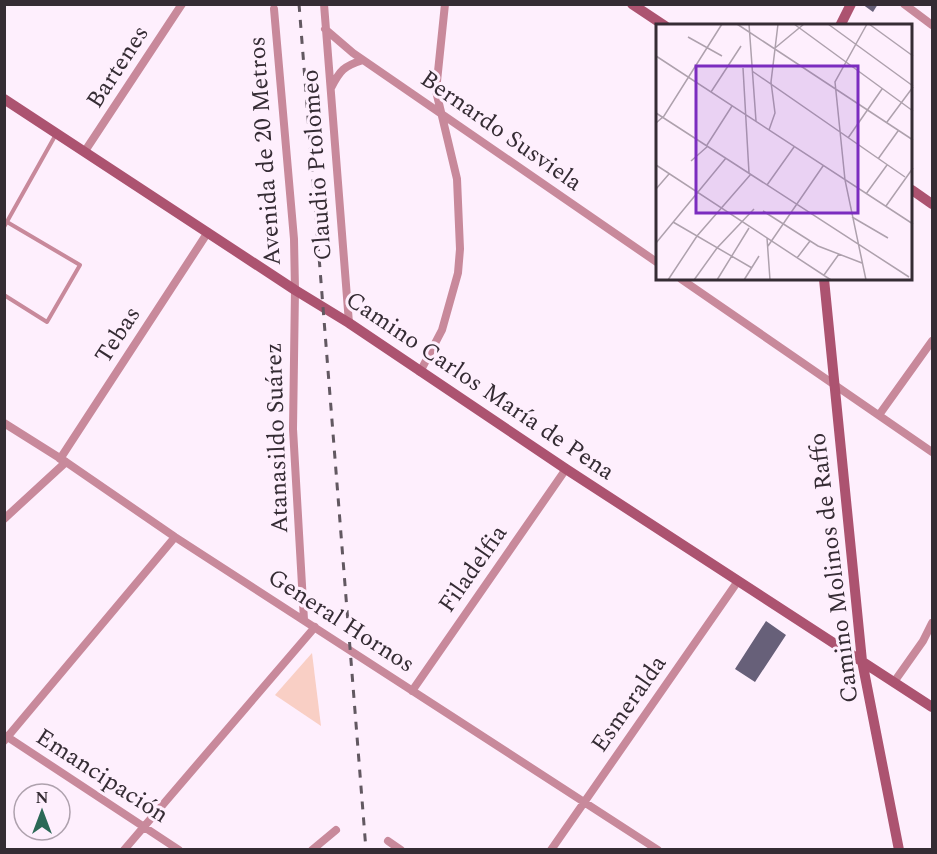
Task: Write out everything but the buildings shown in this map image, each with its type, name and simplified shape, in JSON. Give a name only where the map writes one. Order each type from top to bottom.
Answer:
[{"type":"street","name":"Bartenes","points":[[85,151],[182,4]]},
{"type":"street","name":"Claudio Ptolomeo","points":[[324,4],[349,323]]},
{"type":"street","points":[[420,372],[442,330],[458,273],[457,179],[436,91],[445,4]]},
{"type":"street","points":[[632,4],[662,24]]},
{"type":"street","points":[[841,24],[851,4]]},
{"type":"street","points":[[904,4],[933,25]]},
{"type":"street","name":"Avenida de 20 Metros","points":[[274,9],[294,239],[295,290]]},
{"type":"street","name":"Bernardo Susviela","points":[[325,29],[363,60],[656,262]]},
{"type":"street","points":[[330,90],[339,73],[348,65],[363,60]]},
{"type":"street","name":"Camino Carlos María de Pena","points":[[4,99],[349,323],[566,469],[933,707]]},
{"type":"street","points":[[913,191],[933,204]]},
{"type":"street","name":"Tebas","points":[[4,519],[63,460],[208,232]]},
{"type":"street","points":[[682,280],[933,452]]},
{"type":"street","name":"Camino Molinos de Raffo","points":[[824,280],[862,661],[899,849]]},
{"type":"street","name":"Atanasildo Suárez","points":[[295,290],[293,429],[304,620]]},
{"type":"street","points":[[879,415],[933,340]]},
{"type":"street","name":"General Hornos","points":[[4,423],[411,691],[658,849]]},
{"type":"street","name":"Filadelfia","points":[[411,691],[566,469]]},
{"type":"street","points":[[6,738],[175,537]]},
{"type":"street","name":"Esmeralda","points":[[551,849],[738,581]]},
{"type":"street","points":[[894,682],[933,623]]},
{"type":"street","points":[[124,849],[315,627]]},
{"type":"street","name":"Emancipación","points":[[6,738],[179,849]]},
{"type":"street","points":[[312,849],[336,830]]},
{"type":"street","points":[[388,841],[401,849]]},
{"type":"lane","points":[[4,227],[57,133]]},
{"type":"lane","points":[[4,295],[47,322],[80,265],[8,222]]},
{"type":"shaded area","points":[[312,653],[321,726],[275,695]]},
{"type":"railway","points":[[299,4],[366,850]]}]
